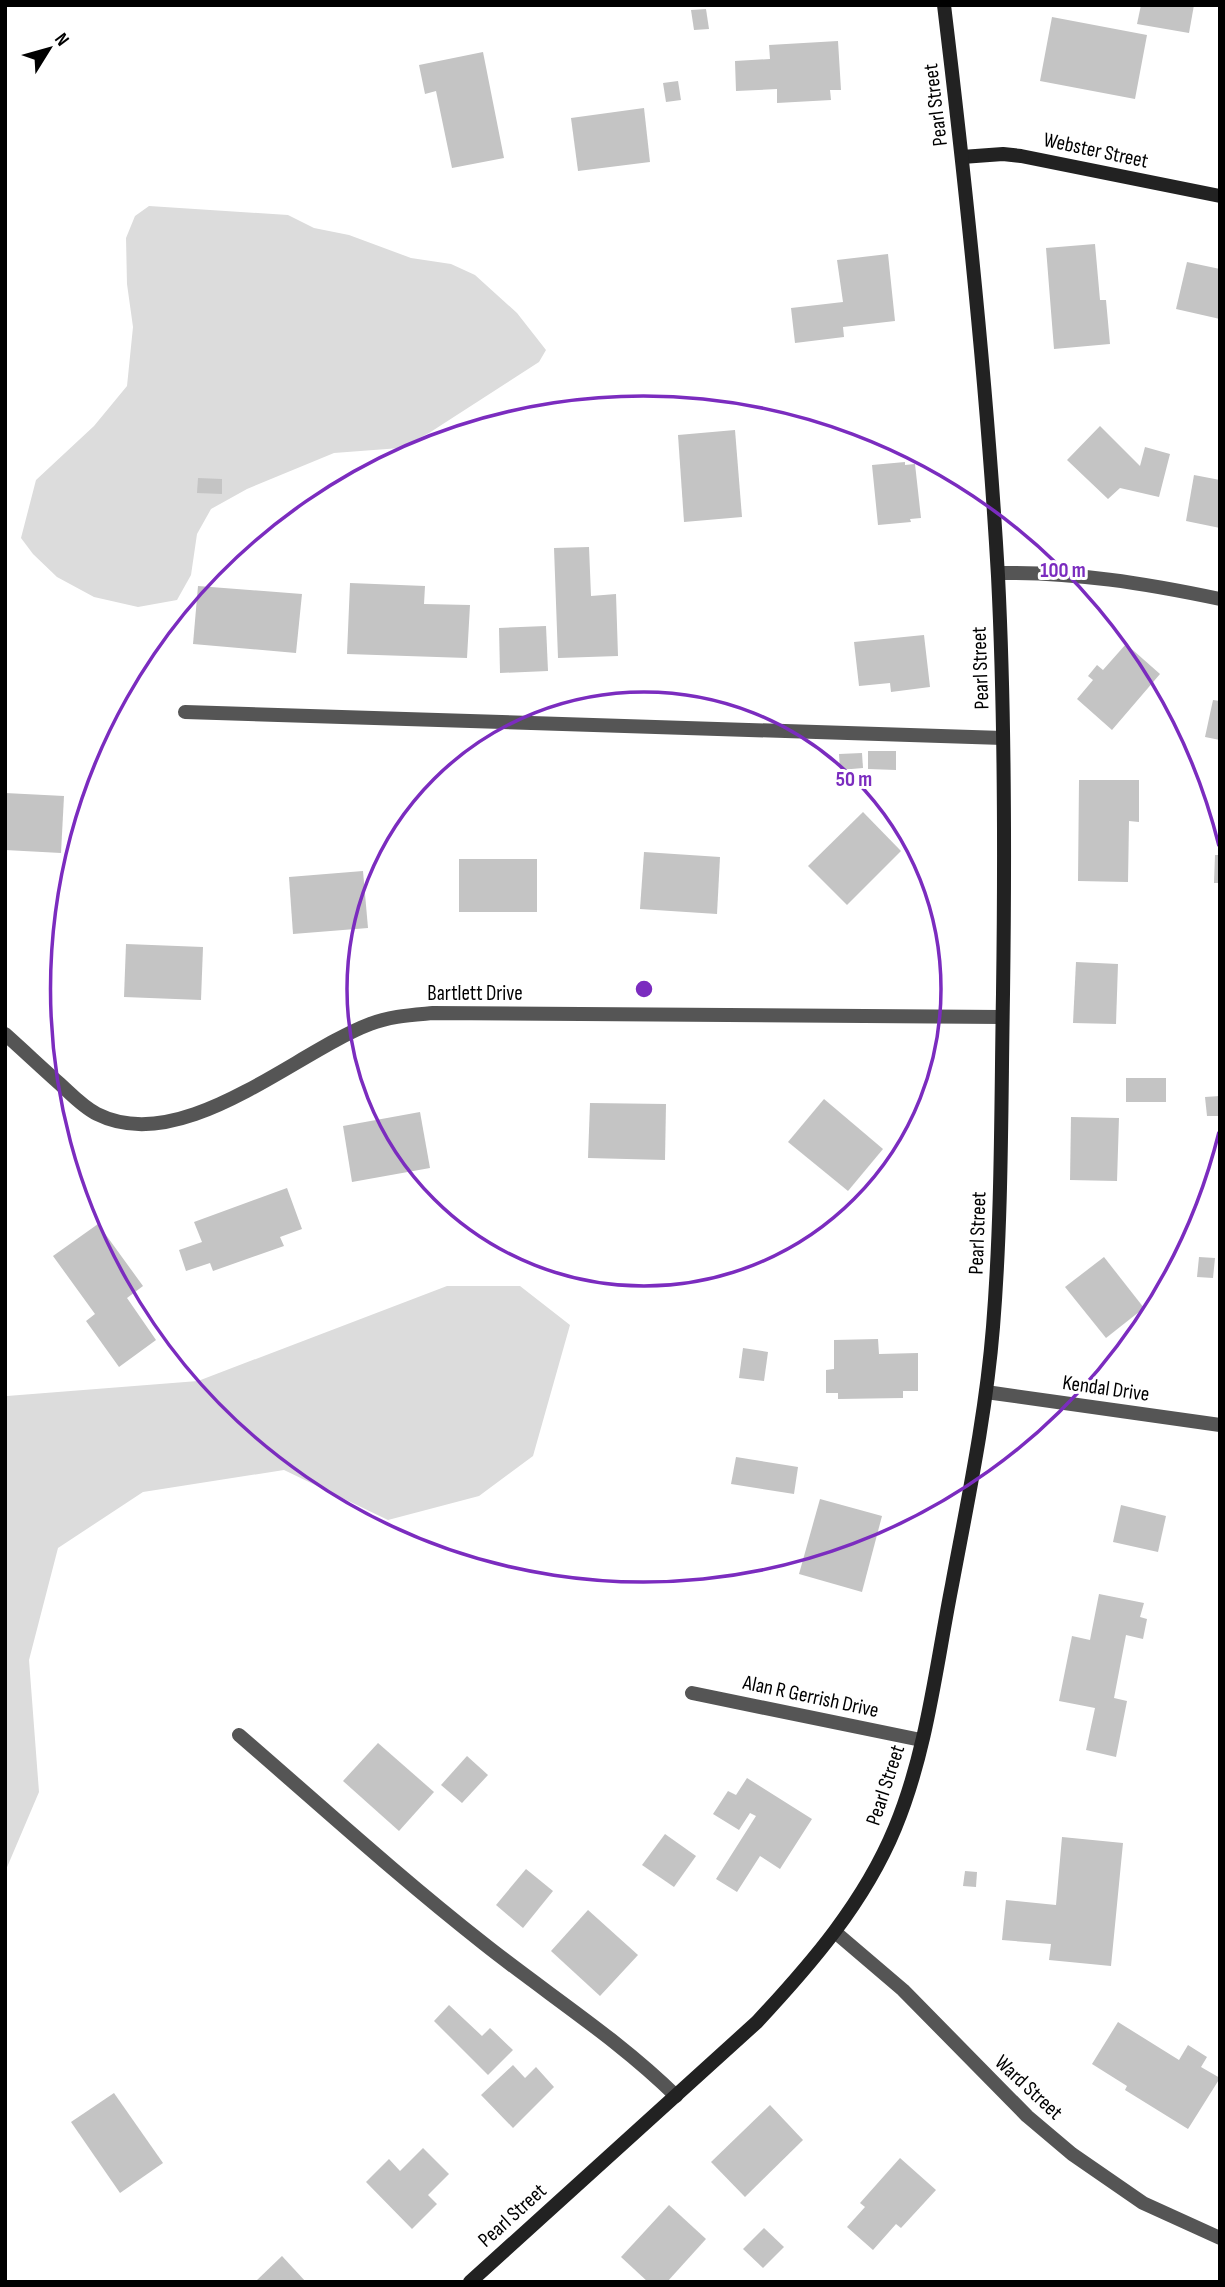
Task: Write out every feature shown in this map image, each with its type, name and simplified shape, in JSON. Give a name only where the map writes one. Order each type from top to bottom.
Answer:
[{"type":"street","name":"Pearl Street","points":[[470,2282],[757,2022],[799,1976],[835,1932],[894,1832],[911,1783],[921,1740],[970,1493],[986,1392],[998,1256],[1005,822],[998,573],[972,250],[944,5]]},
{"type":"street","name":"Webster Street","points":[[962,157],[1003,154],[1021,156],[1220,196]]},
{"type":"street","points":[[998,573],[1079,575],[1128,581],[1220,599]]},
{"type":"street","points":[[185,712],[1003,738]]},
{"type":"street","name":"Bartlett Drive","points":[[5,1034],[93,1112],[124,1123],[149,1124],[184,1118],[223,1103],[353,1031],[385,1018],[403,1015],[433,1013],[1002,1017]]},
{"type":"street","name":"Kendal Drive","points":[[986,1392],[1220,1425]]},
{"type":"street","name":"Alan R Gerrish Drive","points":[[692,1693],[921,1740]]},
{"type":"street","points":[[239,1735],[421,1893],[623,2049],[676,2096]]},
{"type":"street","name":"Ward Street","points":[[835,1932],[903,1990],[1027,2116],[1072,2154],[1143,2203],[1220,2238]]},
{"type":"shaded area","points":[[149,206],[288,215],[314,228],[349,235],[411,258],[451,264],[475,275],[517,313],[546,350],[539,362],[429,433],[400,448],[334,453],[247,489],[211,509],[197,534],[191,575],[177,600],[138,607],[94,597],[57,577],[21,538],[36,480],[94,426],[127,386],[133,327],[127,284],[126,238],[135,216]]},
{"type":"shaded area","points":[[447,1286],[520,1286],[570,1325],[533,1456],[479,1496],[388,1520],[284,1470],[143,1492],[58,1548],[29,1660],[39,1792],[5,1872],[5,1394],[7,1396],[198,1381]]},
{"type":"building","points":[[1141,5],[1194,5],[1189,33],[1137,24]]},
{"type":"building","points":[[706,9],[709,29],[694,30],[691,10]]},
{"type":"building","points":[[1052,17],[1147,35],[1135,99],[1040,81]]},
{"type":"building","points":[[838,41],[841,90],[830,90],[831,100],[777,103],[777,89],[736,91],[735,61],[770,59],[769,45]]},
{"type":"building","points":[[483,52],[504,158],[452,168],[436,91],[425,94],[419,65]]},
{"type":"building","points":[[678,81],[681,100],[666,102],[663,83]]},
{"type":"building","points":[[644,108],[650,162],[578,171],[571,118]]},
{"type":"building","points":[[1095,244],[1100,300],[1106,300],[1110,344],[1054,349],[1046,248]]},
{"type":"building","points":[[888,254],[895,321],[843,327],[844,337],[795,343],[791,308],[843,302],[837,260]]},
{"type":"building","points":[[1187,262],[1220,269],[1220,319],[1176,309]]},
{"type":"building","points":[[1100,426],[1140,466],[1145,447],[1170,454],[1159,497],[1120,488],[1108,499],[1067,460]]},
{"type":"building","points":[[735,430],[742,517],[684,522],[678,435]]},
{"type":"building","points":[[905,462],[905,465],[915,464],[921,518],[910,519],[911,522],[878,525],[872,465]]},
{"type":"building","points":[[1194,475],[1220,480],[1220,528],[1186,521]]},
{"type":"building","points":[[198,478],[222,479],[222,494],[197,493]]},
{"type":"building","points":[[589,547],[591,596],[616,594],[618,656],[558,658],[554,548]]},
{"type":"building","points":[[350,583],[425,586],[424,604],[470,605],[467,658],[347,654]]},
{"type":"building","points":[[198,586],[302,594],[296,653],[193,644]]},
{"type":"building","points":[[546,626],[548,671],[500,673],[499,628]]},
{"type":"building","points":[[924,635],[930,687],[891,692],[890,683],[859,686],[854,642]]},
{"type":"building","points":[[1126,644],[1160,674],[1112,730],[1077,699],[1093,680],[1088,676],[1097,665],[1103,670]]},
{"type":"building","points":[[1213,700],[1220,701],[1220,740],[1205,737]]},
{"type":"building","points":[[868,751],[896,751],[896,770],[868,769]]},
{"type":"building","points":[[862,753],[863,768],[840,770],[839,754]]},
{"type":"building","points":[[1079,780],[1139,780],[1139,822],[1129,821],[1128,882],[1078,881]]},
{"type":"building","points":[[5,793],[64,796],[61,853],[5,850]]},
{"type":"building","points":[[863,812],[901,851],[847,905],[808,866]]},
{"type":"building","points":[[644,852],[720,857],[717,914],[640,909]]},
{"type":"building","points":[[1215,855],[1220,855],[1220,883],[1214,883]]},
{"type":"building","points":[[459,859],[537,859],[537,912],[459,912]]},
{"type":"building","points":[[363,871],[368,928],[293,934],[289,877]]},
{"type":"building","points":[[126,944],[203,947],[201,1000],[124,997]]},
{"type":"building","points":[[1076,962],[1118,964],[1116,1024],[1073,1023]]},
{"type":"building","points":[[1126,1078],[1166,1078],[1166,1102],[1126,1102]]},
{"type":"building","points":[[1220,1096],[1220,1116],[1207,1116],[1205,1097]]},
{"type":"building","points":[[824,1099],[883,1149],[848,1191],[788,1142]]},
{"type":"building","points":[[590,1103],[666,1104],[665,1160],[588,1158]]},
{"type":"building","points":[[420,1112],[430,1168],[352,1182],[343,1126]]},
{"type":"building","points":[[1071,1117],[1119,1118],[1117,1181],[1070,1180]]},
{"type":"building","points":[[287,1188],[302,1229],[280,1237],[284,1246],[213,1271],[210,1263],[186,1271],[179,1250],[202,1242],[194,1222]]},
{"type":"building","points":[[98,1224],[143,1286],[127,1298],[156,1340],[119,1367],[86,1321],[95,1314],[53,1256]]},
{"type":"building","points":[[1104,1257],[1144,1308],[1106,1338],[1065,1287]]},
{"type":"building","points":[[1199,1257],[1215,1258],[1213,1278],[1197,1277]]},
{"type":"building","points":[[878,1339],[879,1354],[918,1353],[918,1391],[903,1391],[903,1398],[838,1399],[838,1393],[826,1393],[826,1370],[834,1369],[834,1340]]},
{"type":"building","points":[[743,1348],[768,1352],[764,1381],[739,1378]]},
{"type":"building","points":[[736,1457],[798,1467],[794,1494],[731,1484]]},
{"type":"building","points":[[820,1499],[882,1516],[862,1592],[799,1574]]},
{"type":"building","points":[[1121,1505],[1166,1516],[1158,1552],[1113,1542]]},
{"type":"building","points":[[1099,1594],[1144,1603],[1140,1617],[1147,1619],[1143,1639],[1126,1635],[1114,1698],[1127,1701],[1116,1757],[1086,1750],[1095,1708],[1059,1701],[1072,1636],[1090,1640]]},
{"type":"building","points":[[378,1743],[434,1792],[399,1831],[343,1781]]},
{"type":"building","points":[[467,1756],[488,1775],[462,1803],[441,1785]]},
{"type":"building","points":[[747,1778],[812,1819],[780,1869],[760,1856],[737,1892],[716,1879],[756,1816],[750,1813],[739,1830],[713,1814],[728,1791],[736,1795]]},
{"type":"building","points":[[665,1834],[696,1856],[674,1887],[642,1865]]},
{"type":"building","points":[[1062,1837],[1123,1843],[1111,1966],[1049,1960],[1051,1944],[1002,1940],[1006,1900],[1056,1905]]},
{"type":"building","points":[[526,1869],[553,1891],[523,1928],[496,1905]]},
{"type":"building","points":[[965,1871],[977,1872],[976,1887],[963,1886]]},
{"type":"building","points":[[588,1910],[638,1955],[600,1996],[551,1951]]},
{"type":"building","points":[[449,2005],[482,2036],[490,2028],[513,2050],[488,2075],[434,2021]]},
{"type":"building","points":[[1118,2022],[1179,2060],[1188,2045],[1207,2057],[1201,2067],[1220,2078],[1188,2129],[1125,2090],[1127,2086],[1092,2064]]},
{"type":"building","points":[[513,2065],[525,2078],[536,2067],[554,2087],[513,2128],[481,2095]]},
{"type":"building","points":[[114,2093],[163,2163],[120,2193],[71,2122]]},
{"type":"building","points":[[770,2105],[803,2140],[745,2197],[711,2162]]},
{"type":"building","points":[[423,2148],[449,2174],[428,2195],[437,2204],[412,2229],[366,2182],[389,2159],[400,2171]]},
{"type":"building","points":[[900,2158],[936,2190],[901,2228],[896,2224],[873,2250],[847,2227],[865,2207],[860,2203]]},
{"type":"building","points":[[669,2205],[706,2239],[667,2282],[648,2282],[621,2257]]},
{"type":"building","points":[[764,2228],[784,2247],[763,2268],[743,2249]]},
{"type":"building","points":[[282,2256],[306,2282],[255,2282]]}]
